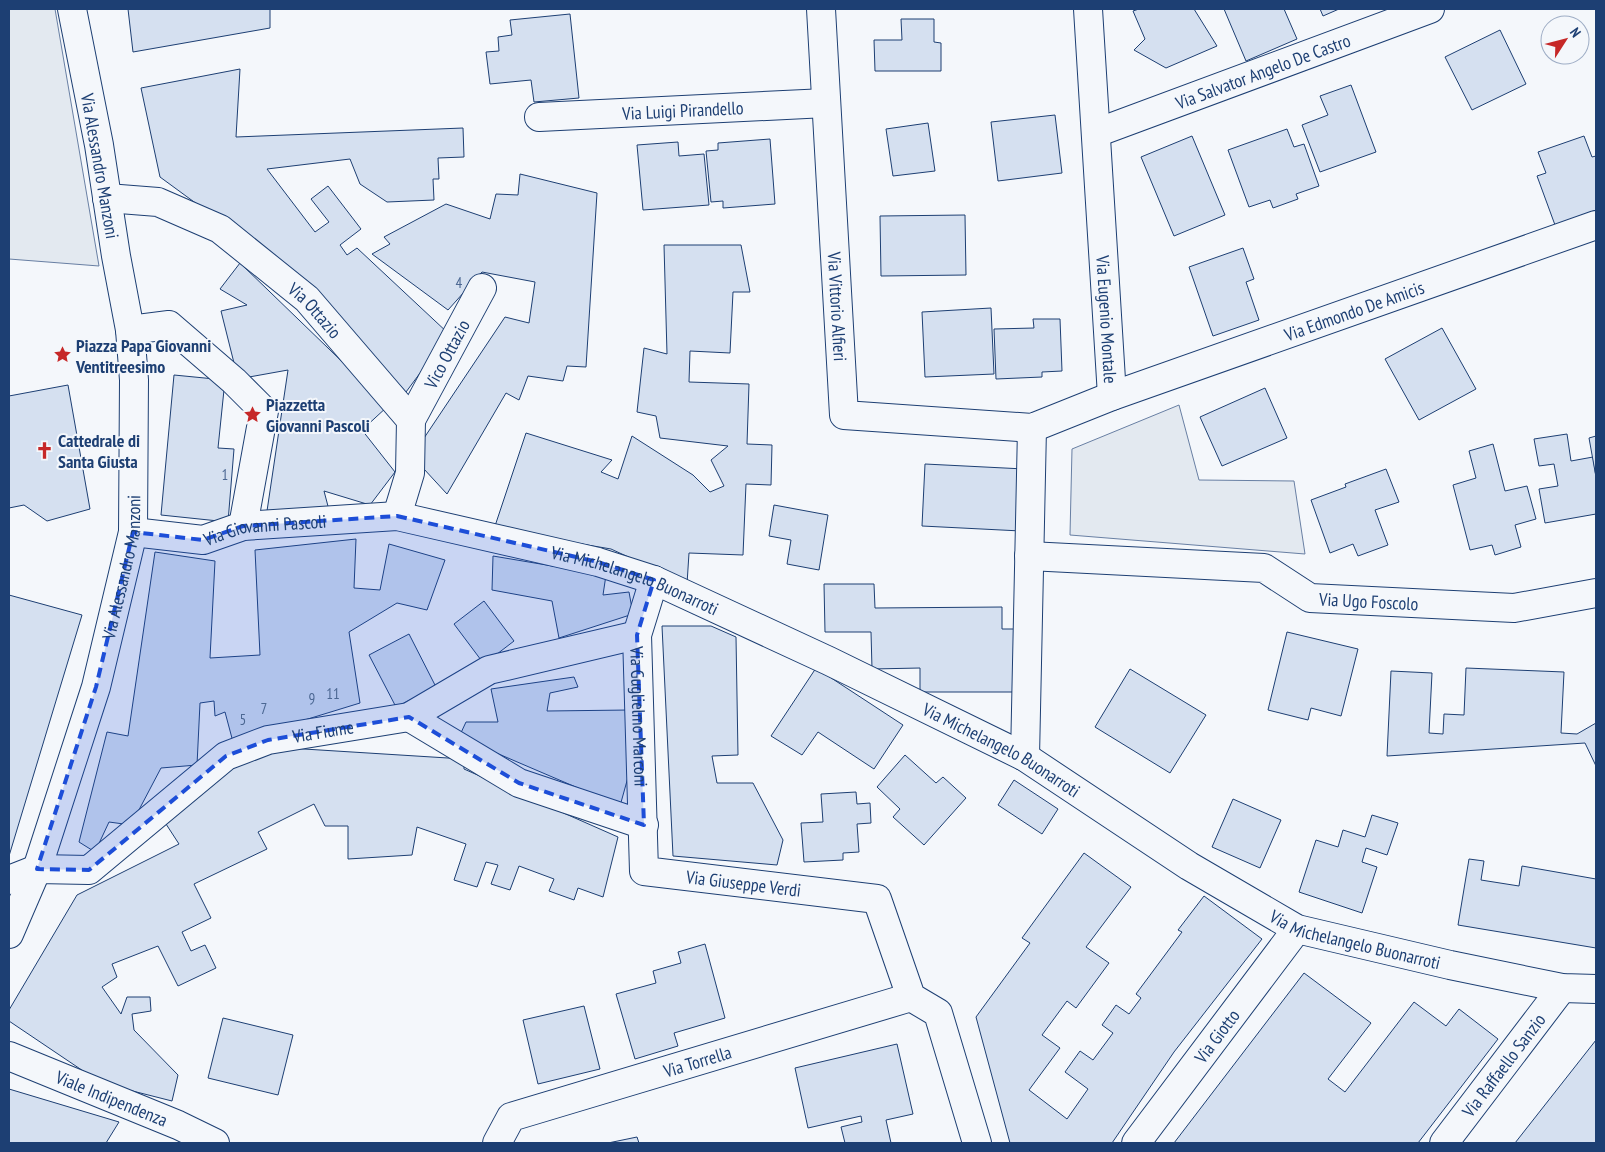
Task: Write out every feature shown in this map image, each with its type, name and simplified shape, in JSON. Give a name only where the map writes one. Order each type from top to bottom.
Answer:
[{"type":"street","name":"Via Alessandro Manzoni","points":[[9,934],[37,869],[96,687],[133,532],[134,380],[130,330],[99,146],[72,9]]},
{"type":"street","name":"Via Vittorio Alfieri","points":[[821,9],[844,415],[1032,428]]},
{"type":"street","name":"Via Eugenio Montale","points":[[1032,428],[1112,396],[1088,9]]},
{"type":"street","name":"Via Salvator Angelo De Castro","points":[[1096,133],[1430,9]]},
{"type":"street","name":"Via Luigi Pirandello","points":[[539,117],[826,103]]},
{"type":"street","name":"Via Ottazio","points":[[107,198],[158,202],[220,229],[307,299],[411,420]]},
{"type":"street","name":"Via Edmondo De Amicis","points":[[1112,396],[1596,225]]},
{"type":"street","name":"Vico Ottazio","points":[[411,420],[482,288]]},
{"type":"street","points":[[130,330],[169,324],[234,381],[264,411],[243,526]]},
{"type":"street","points":[[397,516],[410,473],[411,420]]},
{"type":"street","points":[[1025,757],[1032,428]]},
{"type":"street","name":"Via Giovanni Pascoli","points":[[133,532],[203,540],[243,526],[397,516]]},
{"type":"street","name":"Via Michelangelo Buonarroti","points":[[397,516],[598,562],[654,580],[1025,757],[1189,866],[1297,929],[1450,965],[1562,988],[1596,989]]},
{"type":"street","name":"Via Ugo Foscolo","points":[[1029,556],[1264,568],[1310,598],[1514,608],[1596,593]]},
{"type":"street","name":"Via Guglielmo Marconi","points":[[644,825],[637,635],[654,580]]},
{"type":"street","name":"Via Fiume","points":[[37,869],[89,870],[226,756],[268,740],[409,717],[489,670],[637,635]]},
{"type":"street","points":[[409,717],[519,783],[644,825]]},
{"type":"street","name":"Via Giuseppe Verdi","points":[[644,825],[644,871],[877,899],[911,997]]},
{"type":"street","points":[[9,880],[37,869]]},
{"type":"street","name":"Via Giotto","points":[[1136,1143],[1297,929]]},
{"type":"street","name":"Via Raffaello Sanzio","points":[[1444,1143],[1562,988]]},
{"type":"street","points":[[911,997],[938,1013],[977,1143]]},
{"type":"street","name":"Via Torrella","points":[[497,1143],[511,1117],[911,997]]},
{"type":"street","name":"Viale Indipendenza","points":[[9,1056],[178,1124],[215,1143]]},
{"type":"highlighted area","points":[[397,516],[598,562],[654,580],[637,635],[644,825],[519,783],[409,717],[268,740],[226,756],[89,870],[37,869],[96,687],[133,532],[203,540],[243,526]]},
{"type":"shaded area","points":[[9,9],[55,9],[99,266],[9,259]]},
{"type":"shaded area","points":[[1179,405],[1199,480],[1294,481],[1305,554],[1070,535],[1072,449]]},
{"type":"building","points":[[128,9],[270,9],[270,28],[133,52]]},
{"type":"building","points":[[1139,9],[1194,9],[1217,46],[1166,68],[1134,50],[1145,39],[1133,11]]},
{"type":"building","points":[[1224,9],[1284,9],[1297,39],[1246,61]]},
{"type":"building","points":[[1320,9],[1339,9],[1323,16]]},
{"type":"building","points":[[570,14],[579,98],[534,102],[531,80],[490,84],[486,52],[499,51],[498,37],[512,35],[510,20]]},
{"type":"building","points":[[901,19],[934,19],[934,42],[941,43],[941,71],[875,71],[874,40],[902,40]]},
{"type":"building","points":[[1500,30],[1526,84],[1472,110],[1445,57]]},
{"type":"building","points":[[240,69],[236,137],[463,128],[464,157],[438,158],[439,179],[433,179],[434,200],[387,202],[360,184],[350,159],[267,169],[315,232],[329,222],[311,199],[328,186],[361,229],[340,245],[347,255],[357,248],[449,334],[406,392],[302,281],[160,177],[141,88]]},
{"type":"building","points":[[1351,85],[1376,152],[1320,172],[1302,125],[1328,115],[1320,96]]},
{"type":"building","points":[[1055,115],[1062,173],[998,181],[991,122]]},
{"type":"building","points":[[928,123],[935,171],[893,176],[886,129]]},
{"type":"building","points":[[1287,129],[1294,147],[1304,144],[1319,186],[1296,194],[1298,199],[1273,208],[1270,200],[1249,207],[1228,150]]},
{"type":"building","points":[[1192,136],[1225,215],[1174,236],[1141,157]]},
{"type":"building","points":[[1584,136],[1592,157],[1596,156],[1596,210],[1555,225],[1537,176],[1546,173],[1538,152]]},
{"type":"building","points":[[770,139],[775,204],[723,208],[723,201],[711,202],[706,151],[718,150],[718,143]]},
{"type":"building","points":[[678,142],[679,156],[704,154],[709,205],[643,210],[637,145]]},
{"type":"building","points":[[520,174],[597,193],[586,367],[567,366],[563,381],[528,376],[519,400],[506,393],[447,494],[412,456],[505,317],[529,323],[535,282],[482,272],[448,310],[372,254],[390,244],[384,237],[446,204],[490,219],[496,194],[518,195]]},
{"type":"building","points":[[965,215],[966,275],[881,276],[880,216]]},
{"type":"building","points":[[664,245],[741,245],[750,292],[733,292],[730,353],[690,351],[689,382],[749,384],[747,444],[772,445],[771,485],[746,484],[743,555],[689,553],[687,584],[611,549],[494,529],[526,433],[612,460],[601,472],[618,479],[632,436],[693,475],[710,492],[724,486],[711,460],[728,446],[660,438],[656,416],[637,412],[644,348],[667,354]]},
{"type":"building","points":[[1243,248],[1254,279],[1246,282],[1259,320],[1213,336],[1189,267]]},
{"type":"building","points":[[240,263],[388,406],[362,430],[395,472],[370,505],[324,491],[329,510],[267,511],[288,370],[238,379],[221,311],[247,305],[220,289]]},
{"type":"building","points":[[991,308],[994,374],[925,377],[922,312]]},
{"type":"building","points":[[1033,319],[1060,319],[1062,371],[1042,372],[1042,377],[996,379],[994,329],[1034,328]]},
{"type":"building","points":[[1442,328],[1476,389],[1419,420],[1385,359]]},
{"type":"building","points":[[174,375],[225,380],[218,448],[234,449],[228,522],[161,515]]},
{"type":"building","name":"Cattedrale di Santa Giusta","points":[[68,385],[90,509],[47,521],[24,505],[9,508],[9,396]]},
{"type":"building","points":[[1265,388],[1287,438],[1222,466],[1200,417]]},
{"type":"building","points":[[1567,434],[1571,461],[1593,457],[1596,477],[1596,514],[1545,523],[1539,489],[1558,486],[1554,464],[1539,466],[1534,439]]},
{"type":"building","points":[[1596,436],[1596,477],[1589,438]]},
{"type":"building","points":[[1493,444],[1505,491],[1527,486],[1536,519],[1515,525],[1521,547],[1495,555],[1492,545],[1470,550],[1453,485],[1476,478],[1469,451]]},
{"type":"building","points":[[925,464],[1024,469],[1021,531],[922,526]]},
{"type":"building","points":[[1386,469],[1399,502],[1375,510],[1388,545],[1358,556],[1353,544],[1330,553],[1311,500],[1346,487],[1345,484]]},
{"type":"building","points":[[774,505],[828,515],[819,570],[787,564],[791,540],[769,536]]},
{"type":"building","points":[[356,539],[354,588],[380,590],[389,544],[445,560],[427,610],[397,603],[349,632],[360,703],[233,742],[225,712],[215,716],[214,701],[200,703],[197,765],[161,768],[131,825],[109,822],[95,852],[79,842],[107,732],[128,736],[155,552],[215,561],[210,658],[260,655],[255,550]]},
{"type":"building","points":[[493,556],[606,575],[603,595],[629,592],[633,614],[559,638],[552,601],[492,590]]},
{"type":"building","points":[[824,584],[874,584],[875,608],[1002,607],[1002,629],[1022,629],[1023,692],[920,692],[920,668],[872,669],[871,632],[825,632]]},
{"type":"building","points":[[9,595],[82,615],[9,856]]},
{"type":"building","points":[[484,601],[514,641],[484,664],[454,624]]},
{"type":"building","points":[[662,626],[711,626],[736,637],[738,755],[712,756],[717,783],[753,783],[783,840],[777,865],[673,856]]},
{"type":"building","points":[[1287,632],[1358,649],[1341,716],[1311,708],[1308,720],[1268,710]]},
{"type":"building","points":[[409,634],[436,687],[396,707],[369,655]]},
{"type":"building","points":[[816,668],[903,725],[874,769],[818,732],[802,755],[771,736]]},
{"type":"building","points":[[1466,668],[1564,672],[1561,733],[1577,734],[1596,723],[1596,766],[1585,743],[1387,756],[1391,671],[1432,673],[1429,733],[1443,734],[1444,714],[1464,715]]},
{"type":"building","points":[[1130,669],[1206,715],[1170,773],[1095,727]]},
{"type":"building","points":[[574,677],[578,687],[550,693],[547,711],[629,710],[630,770],[620,806],[459,737],[466,722],[498,722],[491,689]]},
{"type":"building","points":[[256,746],[464,759],[464,769],[618,837],[603,897],[578,888],[574,900],[549,891],[554,879],[519,866],[510,890],[491,884],[498,865],[486,862],[477,887],[454,880],[466,844],[417,827],[412,855],[348,859],[348,826],[325,826],[314,804],[258,832],[267,849],[194,884],[211,918],[182,932],[191,951],[205,945],[216,968],[178,986],[158,946],[112,964],[117,977],[102,987],[121,1014],[127,997],[150,997],[151,1011],[132,1014],[134,1030],[178,1075],[172,1101],[101,1083],[9,1021],[9,1010],[77,895],[179,844],[166,824]]},
{"type":"building","points":[[905,755],[936,783],[943,777],[966,798],[924,845],[893,817],[900,809],[877,787]]},
{"type":"building","points":[[1014,780],[1058,809],[1042,834],[998,805]]},
{"type":"building","points":[[856,792],[857,804],[870,803],[871,823],[857,824],[859,852],[843,853],[843,860],[804,862],[801,823],[823,822],[821,794]]},
{"type":"building","points":[[1233,799],[1281,820],[1260,868],[1212,847]]},
{"type":"building","points":[[1372,815],[1398,823],[1387,855],[1366,848],[1362,862],[1377,867],[1362,913],[1299,892],[1316,840],[1338,847],[1343,830],[1365,837]]},
{"type":"building","points":[[1084,853],[1131,887],[1086,947],[1109,963],[1076,1008],[1067,1001],[1042,1035],[1060,1048],[1029,1090],[1067,1119],[1088,1089],[1065,1072],[1080,1051],[1093,1060],[1113,1033],[1102,1025],[1116,1005],[1129,1014],[1141,998],[1136,994],[1182,932],[1178,930],[1204,896],[1262,939],[1174,1052],[1112,1143],[1010,1143],[976,1017],[1030,943],[1022,938]]},
{"type":"building","points":[[1469,859],[1484,861],[1481,880],[1519,886],[1522,866],[1596,879],[1596,948],[1458,925]]},
{"type":"building","points":[[705,944],[725,1018],[674,1033],[678,1046],[635,1059],[616,994],[656,983],[653,971],[681,963],[678,952]]},
{"type":"building","points":[[1304,973],[1371,1023],[1328,1079],[1345,1092],[1414,1002],[1446,1026],[1459,1009],[1498,1039],[1418,1143],[1174,1143]]},
{"type":"building","points":[[584,1006],[600,1069],[538,1084],[523,1020]]},
{"type":"building","points":[[223,1018],[293,1035],[278,1095],[208,1078]]},
{"type":"building","points":[[1596,1040],[1596,1143],[1515,1143]]},
{"type":"building","points":[[897,1044],[913,1114],[886,1120],[891,1143],[845,1143],[841,1127],[862,1122],[861,1116],[808,1128],[795,1068]]},
{"type":"building","points":[[9,1089],[119,1122],[106,1143],[9,1143]]},
{"type":"building","points":[[637,1137],[639,1143],[608,1143]]},
{"type":"place","name":"Piazza Papa Giovanni Ventitreesimo","points":[[62,355]]},
{"type":"place","name":"Piazzetta Giovanni Pascoli","points":[[252,414]]},
{"type":"place","name":"Cattedrale di Santa Giusta","points":[[44,450]]}]
